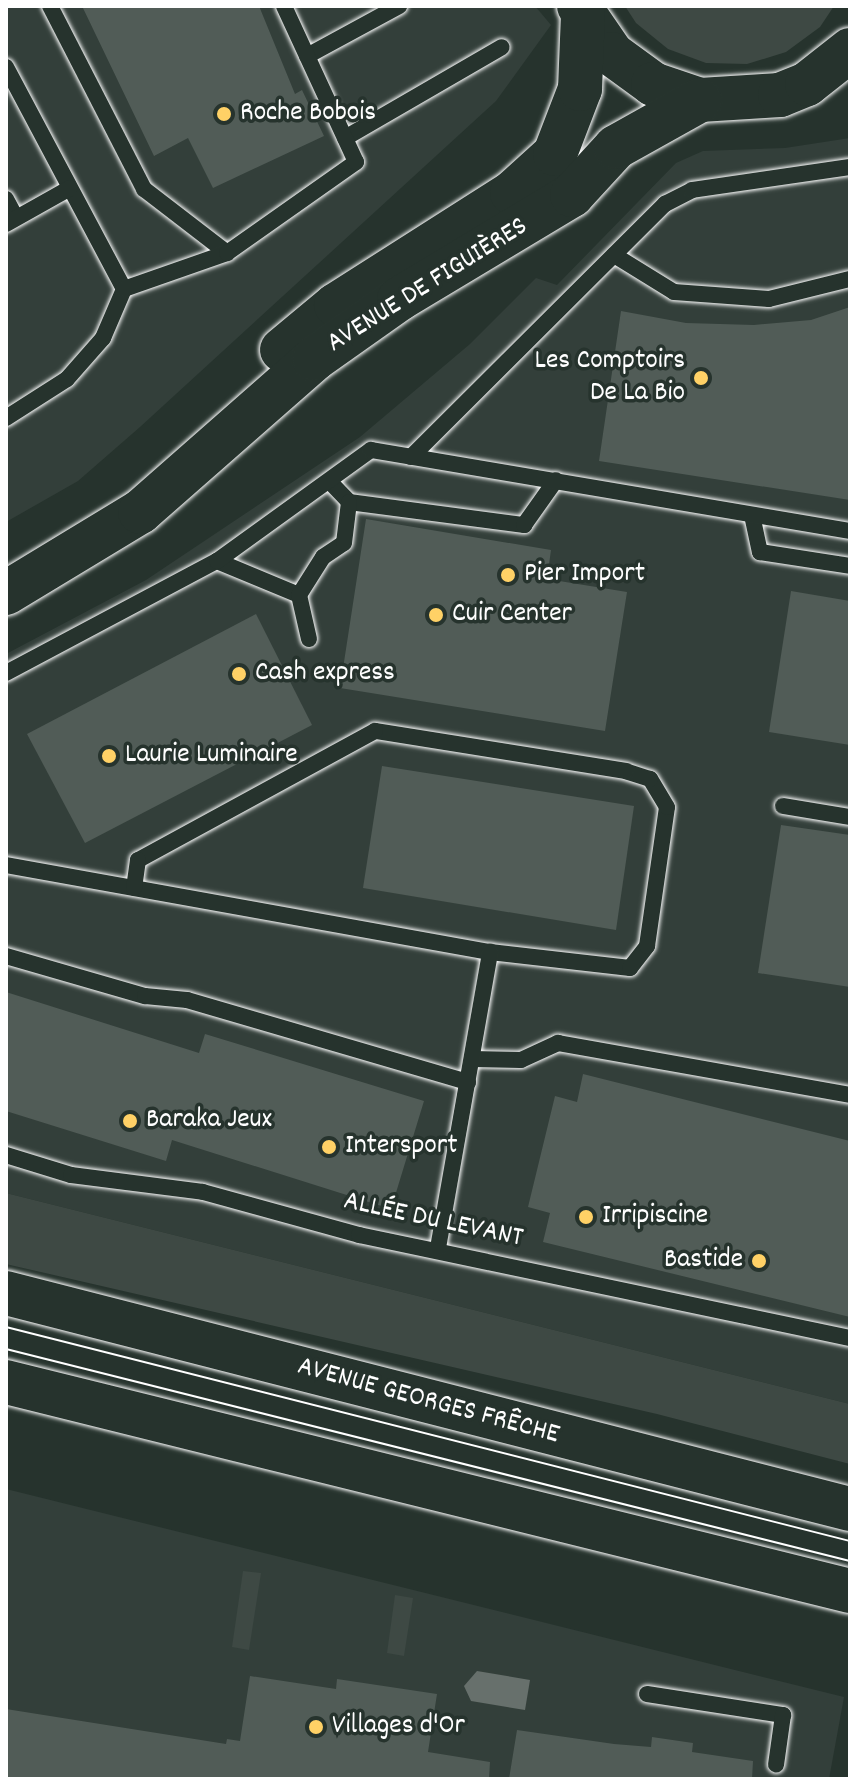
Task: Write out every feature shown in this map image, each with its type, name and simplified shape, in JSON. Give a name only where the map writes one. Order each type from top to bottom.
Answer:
[{"type":"main road","points":[[581,10],[622,62],[653,84],[700,100],[747,101],[807,84],[850,50]]},
{"type":"main road","name":"AVENUE DE FIGUIÈRES","points":[[6,559],[61,532],[123,487],[336,305],[512,193],[555,154],[580,89],[581,10]]},
{"type":"main road","points":[[807,84],[850,92]]},
{"type":"main road","name":"AVENUE DE FIGUIÈRES","points":[[6,593],[72,558],[140,512],[314,359],[399,299],[572,195],[616,147],[700,100]]},
{"type":"main road","name":"AVENUE GEORGES FRÊCHE","points":[[6,1293],[850,1509]]},
{"type":"main road","points":[[6,1382],[850,1591]]},
{"type":"lane","points":[[50,6],[144,189],[227,253]]},
{"type":"lane","points":[[6,418],[67,379],[103,338],[124,289],[227,253],[356,162],[284,6]]},
{"type":"lane","points":[[307,56],[399,6]]},
{"type":"lane","points":[[345,138],[502,47]]},
{"type":"lane","points":[[6,67],[124,289]]},
{"type":"lane","points":[[411,457],[665,204],[692,190],[850,167]]},
{"type":"lane","points":[[6,199],[11,221],[70,188]]},
{"type":"lane","points":[[614,255],[674,292],[700,295],[769,299],[850,279]]},
{"type":"lane","points":[[6,673],[217,561],[371,450],[850,531]]},
{"type":"lane","points":[[330,482],[349,502],[524,525],[556,480]]},
{"type":"lane","points":[[309,639],[299,595],[323,557],[344,543],[349,502]]},
{"type":"lane","points":[[752,515],[760,552],[850,566]]},
{"type":"lane","points":[[217,561],[299,595]]},
{"type":"lane","points":[[6,865],[490,952],[630,968],[647,946],[667,807],[650,779],[375,731],[138,860],[134,888]]},
{"type":"lane","points":[[783,806],[850,817]]},
{"type":"lane","points":[[438,1248],[490,952]]},
{"type":"lane","points":[[6,956],[145,996],[187,1000],[468,1082]]},
{"type":"lane","points":[[472,1059],[521,1060],[558,1043],[850,1095]]},
{"type":"lane","name":"ALLÉE DU LEVANT","points":[[6,1155],[71,1175],[203,1192],[359,1235],[438,1248],[850,1338]]},
{"type":"lane","points":[[647,1694],[783,1715],[776,1765]]},
{"type":"shaded area","points":[[6,6],[535,6],[551,25],[496,101],[140,427],[78,481],[6,522]]},
{"type":"shaded area","points":[[625,6],[834,6],[820,27],[786,52],[747,64],[706,63],[668,49],[636,23]]},
{"type":"shaded area","points":[[850,138],[850,1404],[6,1193],[6,654],[146,580],[360,437],[470,344],[536,278],[557,285],[676,163],[703,151],[785,148]]},
{"type":"shaded area","points":[[6,1193],[850,1404],[850,1464],[657,1414],[6,1264]]},
{"type":"shaded area","points":[[6,1489],[844,1697],[829,1779],[6,1779]]},
{"type":"shaded area","points":[[243,1571],[261,1573],[249,1650],[232,1647]]},
{"type":"shaded area","points":[[395,1595],[413,1598],[404,1656],[387,1653]]},
{"type":"shaded area","points":[[477,1671],[530,1680],[525,1710],[471,1701],[464,1686]]},
{"type":"building","name":"Roche Bobois","points":[[82,6],[259,6],[295,94],[302,90],[324,136],[213,188],[188,138],[154,156]]},
{"type":"building","points":[[850,307],[850,500],[599,461],[621,311],[686,323],[754,325],[811,320]]},
{"type":"building","points":[[366,519],[551,550],[547,579],[627,592],[605,731],[340,688]]},
{"type":"building","points":[[791,591],[850,601],[850,745],[769,732]]},
{"type":"building","points":[[256,614],[312,725],[85,843],[27,734]]},
{"type":"building","points":[[382,766],[634,806],[616,930],[363,888]]},
{"type":"building","points":[[781,825],[850,835],[850,987],[758,973]]},
{"type":"building","points":[[6,992],[199,1053],[205,1034],[424,1101],[391,1209],[172,1140],[166,1161],[6,1111]]},
{"type":"building","points":[[583,1074],[850,1141],[850,1317],[543,1242],[550,1213],[528,1207],[555,1096],[577,1102]]},
{"type":"building","points":[[250,1676],[336,1689],[337,1679],[437,1694],[428,1752],[490,1762],[489,1779],[6,1779],[6,1709],[226,1744],[227,1739],[240,1741]]},
{"type":"building","points":[[517,1730],[651,1747],[652,1737],[693,1743],[692,1752],[753,1761],[752,1779],[509,1779]]},
{"type":"tram line","points":[[6,1327],[850,1541]]},
{"type":"tram line","points":[[6,1349],[850,1561]]},
{"type":"place","name":"Roche Bobois","points":[[224,114]]},
{"type":"place","name":"Les Comptoirs De La Bio","points":[[701,378]]},
{"type":"place","name":"Pier Import","points":[[508,575]]},
{"type":"place","name":"Cuir Center","points":[[436,615]]},
{"type":"place","name":"Cash express","points":[[239,674]]},
{"type":"place","name":"Laurie Luminaire","points":[[109,756]]},
{"type":"place","name":"Baraka Jeux","points":[[130,1121]]},
{"type":"place","name":"Intersport","points":[[329,1147]]},
{"type":"place","name":"Irripiscine","points":[[586,1217]]},
{"type":"place","name":"Bastide","points":[[759,1261]]},
{"type":"place","name":"Villages d'Or","points":[[316,1727]]}]
